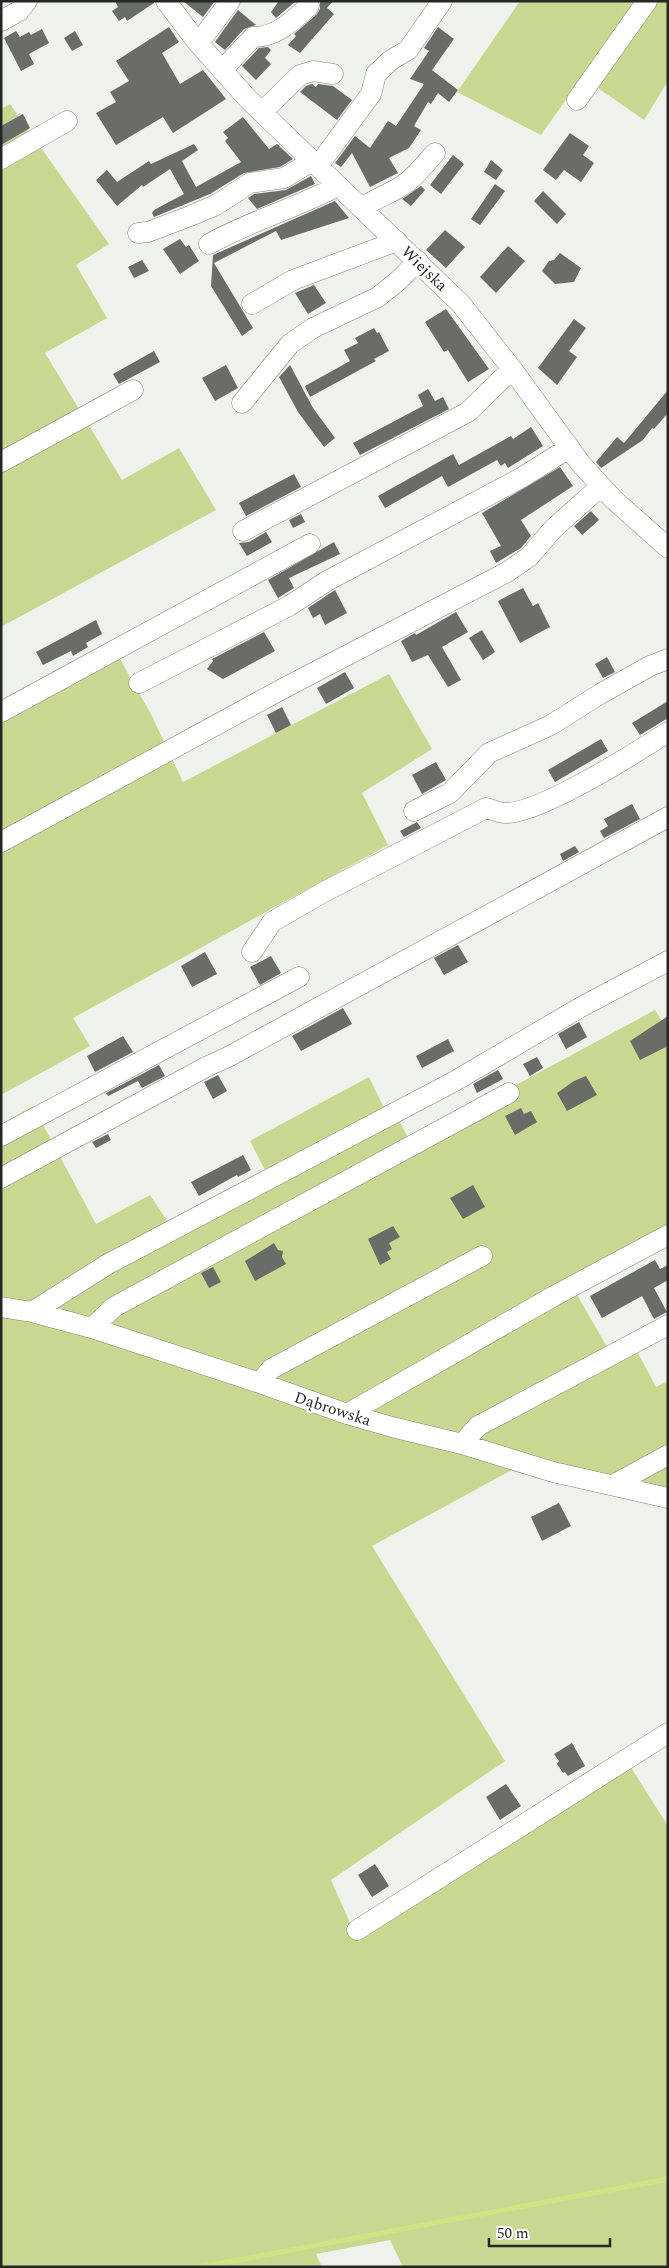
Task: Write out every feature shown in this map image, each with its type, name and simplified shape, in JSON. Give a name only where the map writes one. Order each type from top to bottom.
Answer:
[{"type":"street","points":[[1,20],[19,11],[26,1]]},
{"type":"street","name":"Wiejska","points":[[166,1],[197,42],[262,112],[418,261],[460,304],[512,368],[569,448],[600,487],[668,548]]},
{"type":"street","points":[[197,42],[204,36],[230,1]]},
{"type":"street","points":[[138,233],[148,232],[216,205],[250,183],[284,178],[315,163],[371,94],[376,74],[391,60],[408,50],[442,1]]},
{"type":"street","points":[[577,100],[646,1]]},
{"type":"street","points":[[222,70],[252,37],[265,37],[285,27],[309,6]]},
{"type":"street","points":[[262,112],[300,75],[314,71],[333,74]]},
{"type":"street","points":[[1,159],[67,121]]},
{"type":"street","points":[[362,208],[401,187],[435,154]]},
{"type":"street","points":[[209,244],[235,230],[316,198],[338,186]]},
{"type":"street","points":[[252,304],[293,280],[397,241]]},
{"type":"street","points":[[242,403],[290,344],[312,328],[378,297],[418,261]]},
{"type":"street","points":[[243,531],[468,412],[512,368]]},
{"type":"street","points":[[1,462],[133,390]]},
{"type":"street","points":[[139,683],[289,606],[327,581],[521,478],[569,448]]},
{"type":"street","points":[[1,842],[286,687],[507,572],[530,557],[553,529],[600,487]]},
{"type":"street","points":[[1,712],[310,544]]},
{"type":"street","points":[[414,811],[450,793],[489,753],[551,725],[625,680],[668,659]]},
{"type":"street","points":[[252,952],[272,922],[322,893],[486,808],[505,813],[536,806],[636,752],[668,732]]},
{"type":"street","points":[[1,1178],[206,1066],[228,1057],[668,817]]},
{"type":"street","points":[[32,1312],[108,1264],[455,1081],[582,1007],[668,961]]},
{"type":"street","points":[[1,1136],[299,977]]},
{"type":"street","points":[[92,1328],[114,1307],[509,1093]]},
{"type":"street","points":[[347,1414],[554,1296],[668,1234]]},
{"type":"street","points":[[260,1383],[271,1369],[482,1256]]},
{"type":"street","name":"Dąbrowska","points":[[1,1307],[32,1312],[92,1328],[260,1383],[347,1414],[462,1444],[553,1472],[668,1498]]},
{"type":"street","points":[[462,1444],[478,1426],[668,1325]]},
{"type":"street","points":[[613,1485],[624,1477],[668,1455]]},
{"type":"street","points":[[356,1930],[668,1734]]},
{"type":"green space","points":[[520,1],[668,1],[668,81],[644,120],[582,77],[541,135],[457,92]]},
{"type":"green space","points":[[10,104],[109,244],[76,265],[107,318],[45,353],[122,480],[179,448],[216,510],[1,627],[1,109]]},
{"type":"green space","points":[[111,643],[152,716],[183,782],[389,674],[432,749],[362,793],[388,845],[73,1018],[90,1046],[1,1095],[1,703]]},
{"type":"green space","points":[[655,1010],[668,1031],[668,1230],[572,1286],[607,1347],[629,1336],[656,1387],[668,1381],[668,1509],[512,1470],[372,1546],[505,1761],[331,1880],[351,1925],[625,1758],[668,1826],[668,2267],[403,2267],[390,2240],[316,2254],[322,2267],[1,2267],[1,1124],[33,1106],[96,1224],[150,1195],[170,1225],[267,1174],[250,1141],[369,1077],[383,1106],[391,1104],[410,1142]]},
{"type":"building","points":[[115,1],[154,1],[154,3],[127,21],[125,17],[119,21],[112,11],[118,7]]},
{"type":"building","points":[[183,1],[215,1],[203,17]]},
{"type":"building","points":[[279,1],[296,1],[276,18],[271,12]]},
{"type":"building","points":[[320,1],[333,1],[327,8],[334,14],[300,53],[288,45],[296,36],[294,34],[317,14],[320,9]]},
{"type":"building","points":[[238,10],[256,25],[244,29],[225,50],[215,42]]},
{"type":"building","points":[[169,27],[179,42],[162,53],[180,84],[203,70],[226,99],[173,133],[163,117],[116,145],[96,113],[116,102],[110,92],[129,81],[116,61]]},
{"type":"building","points":[[438,27],[454,39],[432,70],[458,90],[449,102],[438,93],[431,104],[428,102],[414,126],[421,130],[409,148],[389,158],[398,173],[370,187],[352,153],[341,167],[335,163],[355,136],[370,148],[388,121],[396,126],[424,84],[410,79],[429,51],[424,48]]},
{"type":"building","points":[[42,29],[49,43],[29,54],[34,64],[21,71],[4,38],[16,31],[20,37],[29,32],[31,35]]},
{"type":"building","points":[[75,31],[83,45],[72,51],[64,38]]},
{"type":"building","points":[[268,47],[271,50],[265,58],[271,64],[256,80],[242,66],[259,48]]},
{"type":"building","points":[[312,84],[316,87],[318,84],[333,86],[352,100],[337,120],[300,92],[306,86]]},
{"type":"building","points":[[23,114],[30,128],[1,145],[1,126]]},
{"type":"building","points":[[243,117],[269,149],[277,144],[293,159],[280,167],[244,173],[210,194],[154,217],[152,213],[154,210],[184,194],[170,169],[143,187],[142,185],[117,206],[96,180],[107,170],[117,182],[149,161],[151,164],[194,144],[198,150],[182,161],[196,187],[241,162],[225,141],[228,138],[223,132]]},
{"type":"building","points":[[570,133],[589,146],[583,155],[594,163],[581,182],[564,170],[556,180],[543,170]]},
{"type":"building","points":[[453,155],[464,164],[441,194],[430,185]]},
{"type":"building","points":[[491,160],[503,170],[496,180],[484,172]]},
{"type":"building","points":[[311,176],[315,184],[257,209],[248,198],[254,194],[286,190]]},
{"type":"building","points":[[495,184],[505,191],[480,225],[471,219]]},
{"type":"building","points":[[421,186],[425,190],[411,206],[402,199]]},
{"type":"building","points":[[543,191],[566,214],[557,224],[534,201]]},
{"type":"building","points":[[335,201],[349,218],[281,240],[276,231],[214,263],[253,328],[242,336],[211,286],[213,255]]},
{"type":"building","points":[[445,230],[465,247],[446,268],[426,250]]},
{"type":"building","points":[[180,239],[186,247],[189,245],[199,261],[180,274],[163,249]]},
{"type":"building","points":[[508,246],[525,261],[496,293],[480,277]]},
{"type":"building","points":[[560,253],[581,268],[574,282],[555,284],[542,271],[549,261],[554,260]]},
{"type":"building","points":[[142,260],[149,271],[134,278],[128,267]]},
{"type":"building","points":[[314,285],[326,303],[308,314],[295,293]]},
{"type":"building","points":[[446,309],[489,369],[468,382],[448,350],[444,352],[425,322]]},
{"type":"building","points":[[574,319],[586,328],[569,351],[577,357],[557,385],[538,368]]},
{"type":"building","points":[[374,328],[377,333],[379,332],[389,351],[374,359],[376,361],[310,397],[305,386],[350,361],[344,350],[358,343],[355,338]]},
{"type":"building","points":[[154,351],[160,362],[119,384],[113,374]]},
{"type":"building","points":[[226,365],[238,388],[215,401],[202,378]]},
{"type":"building","points":[[290,365],[313,408],[335,438],[324,447],[298,412],[279,377]]},
{"type":"building","points":[[428,389],[435,401],[443,397],[449,409],[360,455],[353,443],[423,406],[418,395]]},
{"type":"building","points":[[668,390],[668,413],[654,429],[652,428],[643,440],[601,468],[596,462],[617,437],[624,443]]},
{"type":"building","points":[[531,427],[543,446],[508,468],[505,463],[501,466],[497,460],[448,487],[442,476],[385,508],[378,496],[453,454],[459,465],[511,436],[513,439]]},
{"type":"building","points":[[560,467],[573,486],[521,520],[531,536],[521,548],[496,563],[490,551],[501,546],[482,513]]},
{"type":"building","points":[[294,474],[301,487],[246,516],[239,503]]},
{"type":"building","points":[[591,511],[599,520],[582,535],[574,526]]},
{"type":"building","points":[[301,514],[305,522],[293,528],[289,520]]},
{"type":"building","points":[[266,532],[272,542],[247,556],[239,543],[249,542]]},
{"type":"building","points":[[334,542],[340,554],[289,578],[294,588],[278,598],[268,580]]},
{"type":"building","points":[[523,588],[533,606],[538,603],[550,627],[520,643],[498,601]]},
{"type":"building","points":[[335,590],[347,613],[325,625],[320,614],[313,618],[308,608]]},
{"type":"building","points":[[456,612],[468,632],[442,647],[461,680],[448,687],[428,655],[412,662],[401,641],[415,633],[416,635]]},
{"type":"building","points":[[96,620],[102,634],[86,643],[88,647],[73,656],[71,651],[43,665],[36,652]]},
{"type":"building","points":[[482,630],[495,652],[483,660],[469,638]]},
{"type":"building","points":[[264,632],[275,651],[223,679],[207,669],[213,661],[212,659]]},
{"type":"building","points":[[607,657],[615,672],[603,678],[595,664]]},
{"type":"building","points":[[345,672],[354,688],[326,704],[317,688]]},
{"type":"building","points":[[668,701],[668,718],[640,735],[632,723]]},
{"type":"building","points":[[282,707],[291,725],[276,733],[267,715]]},
{"type":"building","points":[[601,739],[608,751],[555,782],[548,770]]},
{"type":"building","points":[[436,762],[446,780],[422,794],[412,775]]},
{"type":"building","points":[[632,804],[640,819],[604,838],[600,831],[608,826],[604,819]]},
{"type":"building","points":[[417,822],[421,828],[404,837],[400,831]]},
{"type":"building","points":[[575,846],[579,852],[563,861],[560,854]]},
{"type":"building","points":[[458,945],[468,962],[444,975],[434,958]]},
{"type":"building","points":[[205,952],[217,974],[192,987],[181,966]]},
{"type":"building","points":[[271,956],[281,973],[260,985],[250,967]]},
{"type":"building","points":[[343,1008],[352,1024],[301,1051],[292,1036]]},
{"type":"building","points":[[668,1016],[668,1046],[640,1060],[630,1041]]},
{"type":"building","points":[[579,1022],[587,1037],[566,1049],[558,1034]]},
{"type":"building","points":[[123,1036],[133,1052],[95,1072],[87,1056]]},
{"type":"building","points":[[448,1039],[454,1051],[422,1068],[416,1056]]},
{"type":"building","points":[[537,1057],[543,1068],[530,1076],[523,1064]]},
{"type":"building","points":[[159,1065],[165,1076],[142,1088],[138,1081],[108,1096],[106,1093]]},
{"type":"building","points":[[498,1070],[503,1079],[477,1093],[473,1084]]},
{"type":"building","points":[[218,1075],[227,1091],[213,1099],[204,1082]]},
{"type":"building","points":[[586,1076],[597,1095],[567,1111],[557,1093],[574,1081]]},
{"type":"building","points":[[521,1108],[524,1114],[531,1111],[537,1122],[515,1135],[505,1116]]},
{"type":"building","points":[[108,1134],[111,1140],[96,1148],[92,1142]]},
{"type":"building","points":[[243,1155],[251,1170],[238,1177],[237,1175],[199,1196],[191,1182]]},
{"type":"building","points":[[473,1185],[485,1207],[463,1219],[450,1198]]},
{"type":"building","points":[[393,1226],[400,1237],[389,1243],[392,1249],[387,1252],[391,1259],[380,1265],[368,1239]]},
{"type":"building","points":[[274,1243],[278,1250],[283,1251],[282,1257],[286,1264],[255,1281],[245,1261]]},
{"type":"building","points":[[655,1260],[660,1269],[668,1265],[668,1280],[654,1288],[667,1312],[654,1319],[642,1296],[602,1318],[590,1296]]},
{"type":"building","points":[[213,1267],[221,1282],[209,1288],[201,1273]]},
{"type":"building","points":[[559,1503],[571,1526],[542,1541],[531,1517]]},
{"type":"building","points":[[572,1743],[585,1766],[568,1776],[565,1772],[563,1773],[557,1764],[559,1761],[554,1754]]},
{"type":"building","points":[[506,1784],[521,1806],[500,1820],[486,1797]]},
{"type":"building","points":[[375,1864],[389,1886],[372,1897],[358,1875]]},
{"type":"waterway","points":[[201,2267],[668,2179]]}]
